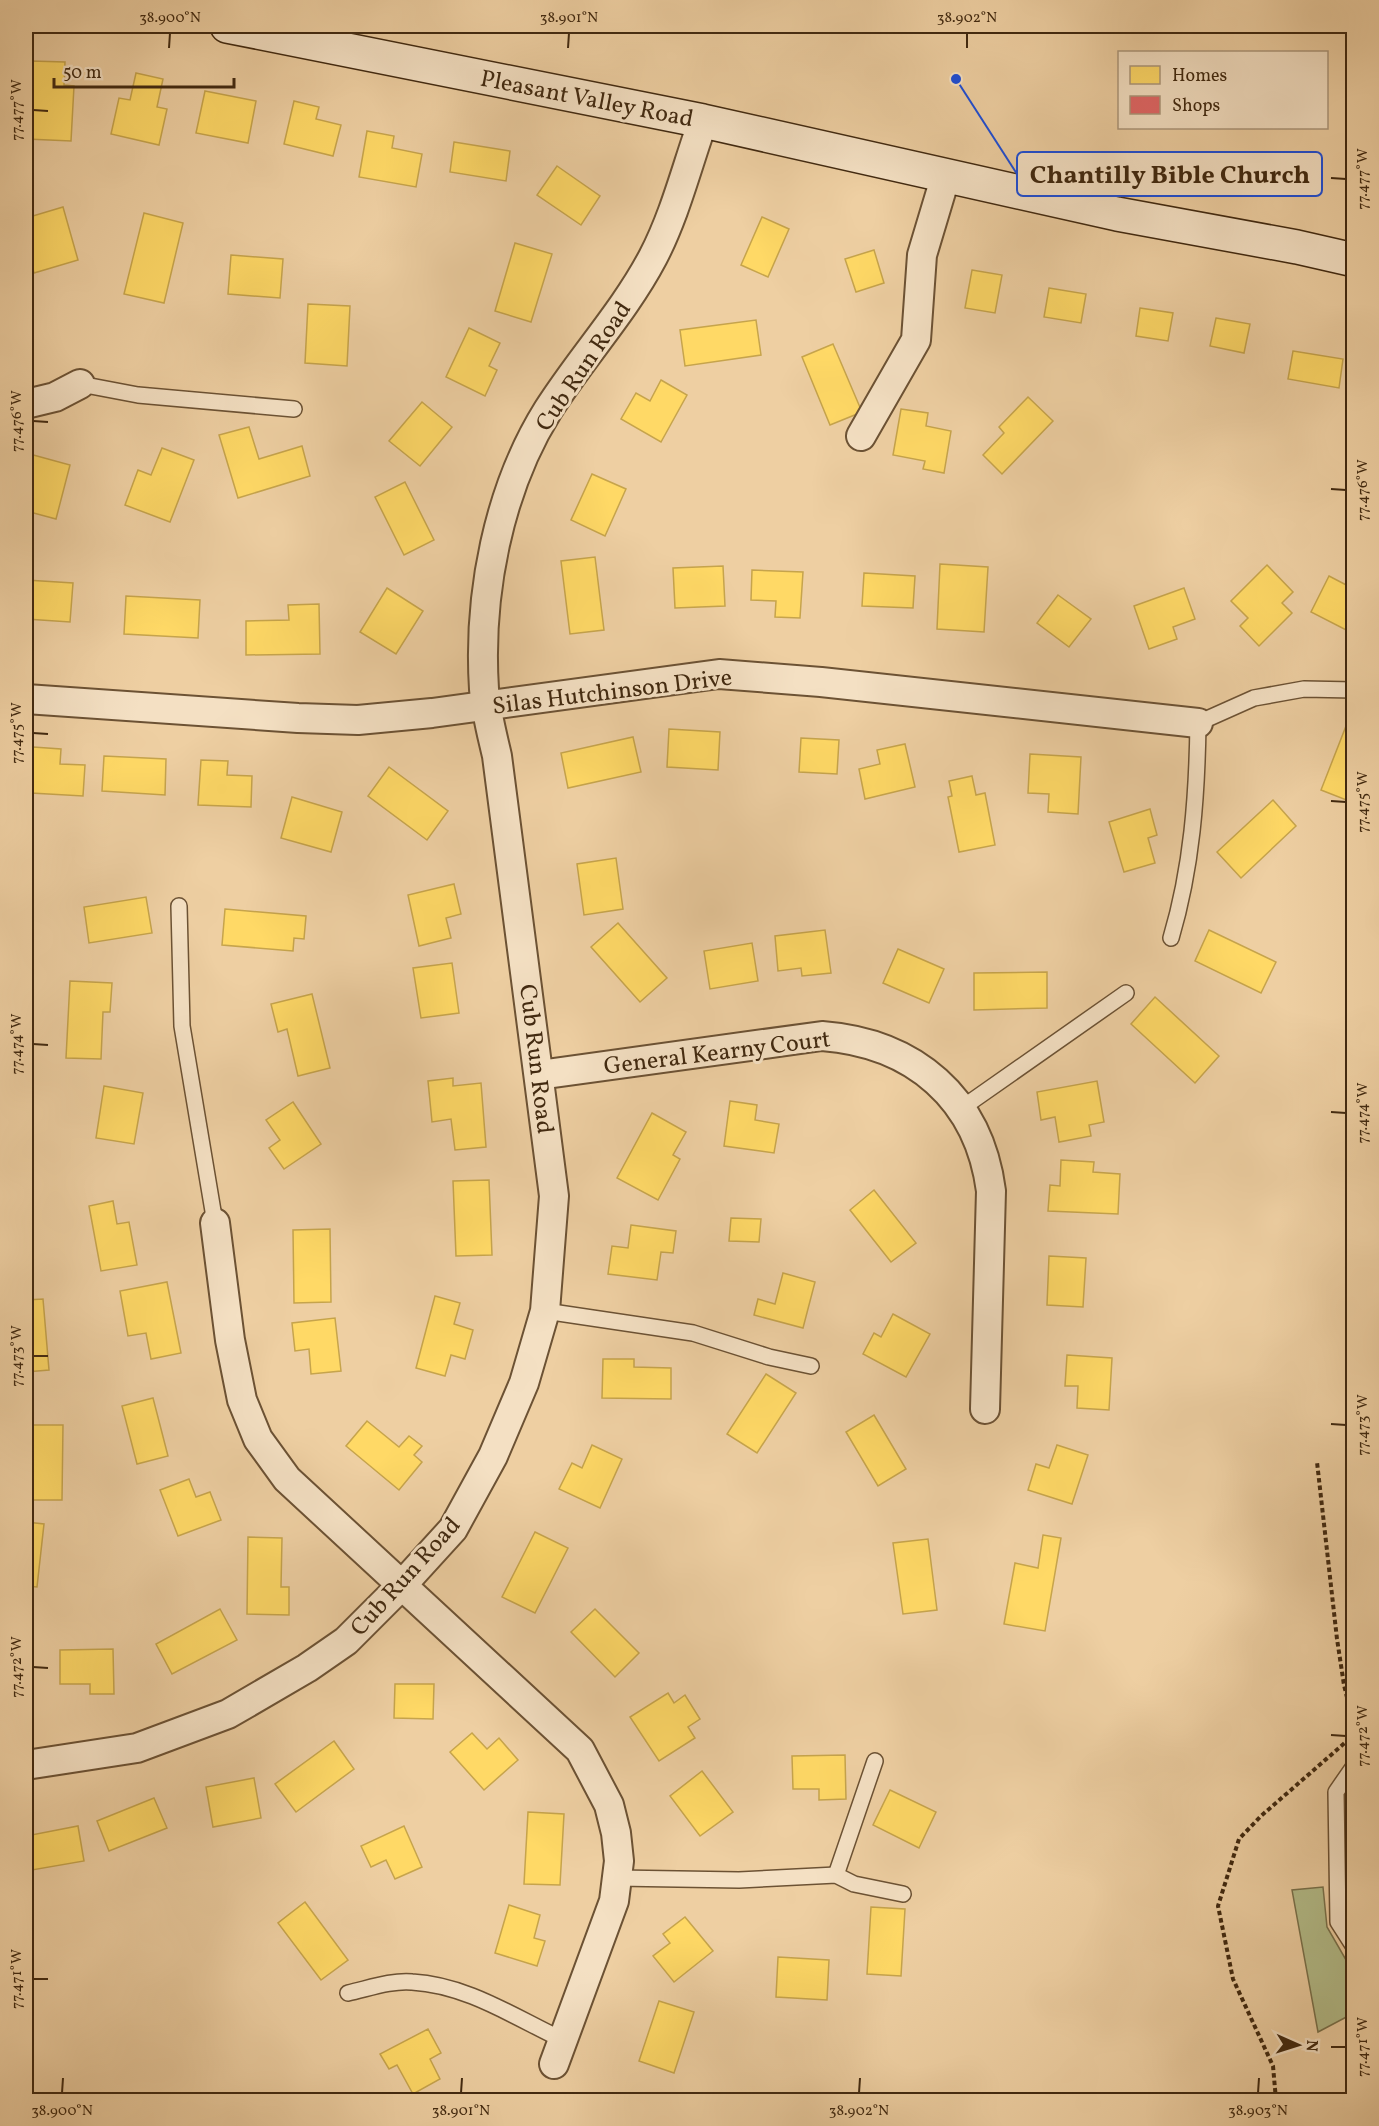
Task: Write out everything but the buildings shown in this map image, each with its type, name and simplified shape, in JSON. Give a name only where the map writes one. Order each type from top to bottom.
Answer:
[{"type":"main road","name":"Pleasant Valley Road","points":[[227,26],[702,121],[1117,214],[1353,260]]},
{"type":"street","name":"Cub Run Road","points":[[26,1765],[137,1748],[228,1714],[272,1690],[346,1641],[402,1585],[453,1529],[494,1456],[524,1383],[545,1311],[554,1196],[497,756],[486,706],[485,621],[490,570],[501,522],[522,461],[546,413],[574,371],[625,305],[653,258],[665,233],[702,121]]},
{"type":"street","points":[[861,435],[916,340],[922,255],[946,175]]},
{"type":"street","points":[[26,404],[55,397],[81,384]]},
{"type":"street","name":"Silas Hutchinson Drive","points":[[26,699],[358,720],[486,706],[719,674],[821,682],[1198,723]]},
{"type":"street","name":"General Kearny Court","points":[[539,1075],[798,1038],[840,1037],[862,1041],[893,1053],[920,1068],[941,1084],[962,1108],[984,1153],[991,1191],[985,1409]]},
{"type":"street","points":[[215,1223],[230,1340],[242,1400],[258,1438],[287,1479],[580,1750],[609,1805],[616,1833],[619,1861],[614,1901],[559,2052]]},
{"type":"lane","points":[[81,384],[159,398],[294,409]]},
{"type":"lane","points":[[1171,938],[1187,876],[1192,838],[1197,791],[1198,723],[1254,698],[1304,689],[1353,690]]},
{"type":"lane","points":[[179,906],[182,1026],[215,1223]]},
{"type":"lane","points":[[962,1108],[1126,993]]},
{"type":"lane","points":[[545,1311],[693,1333],[769,1357],[811,1366]]},
{"type":"lane","points":[[836,1875],[875,1761]]},
{"type":"lane","points":[[1353,1766],[1336,1791],[1338,1922],[1353,1947]]},
{"type":"lane","points":[[617,1878],[740,1880],[836,1875],[854,1884],[903,1894]]},
{"type":"lane","points":[[348,1993],[410,1981],[452,1988],[504,2009],[559,2052]]},
{"type":"path","points":[[1276,2100],[1273,2066],[1233,1979],[1218,1906],[1239,1839],[1261,1816],[1347,1741],[1353,1722],[1339,1650],[1317,1462]]},
{"type":"path","points":[[1347,1741],[1353,1746]]},
{"type":"green space","points":[[1323,1887],[1327,1927],[1353,1972],[1354,2013],[1318,2032],[1292,1890]]},
{"type":"place","name":"Chantilly Bible Church","points":[[956,79]]}]
